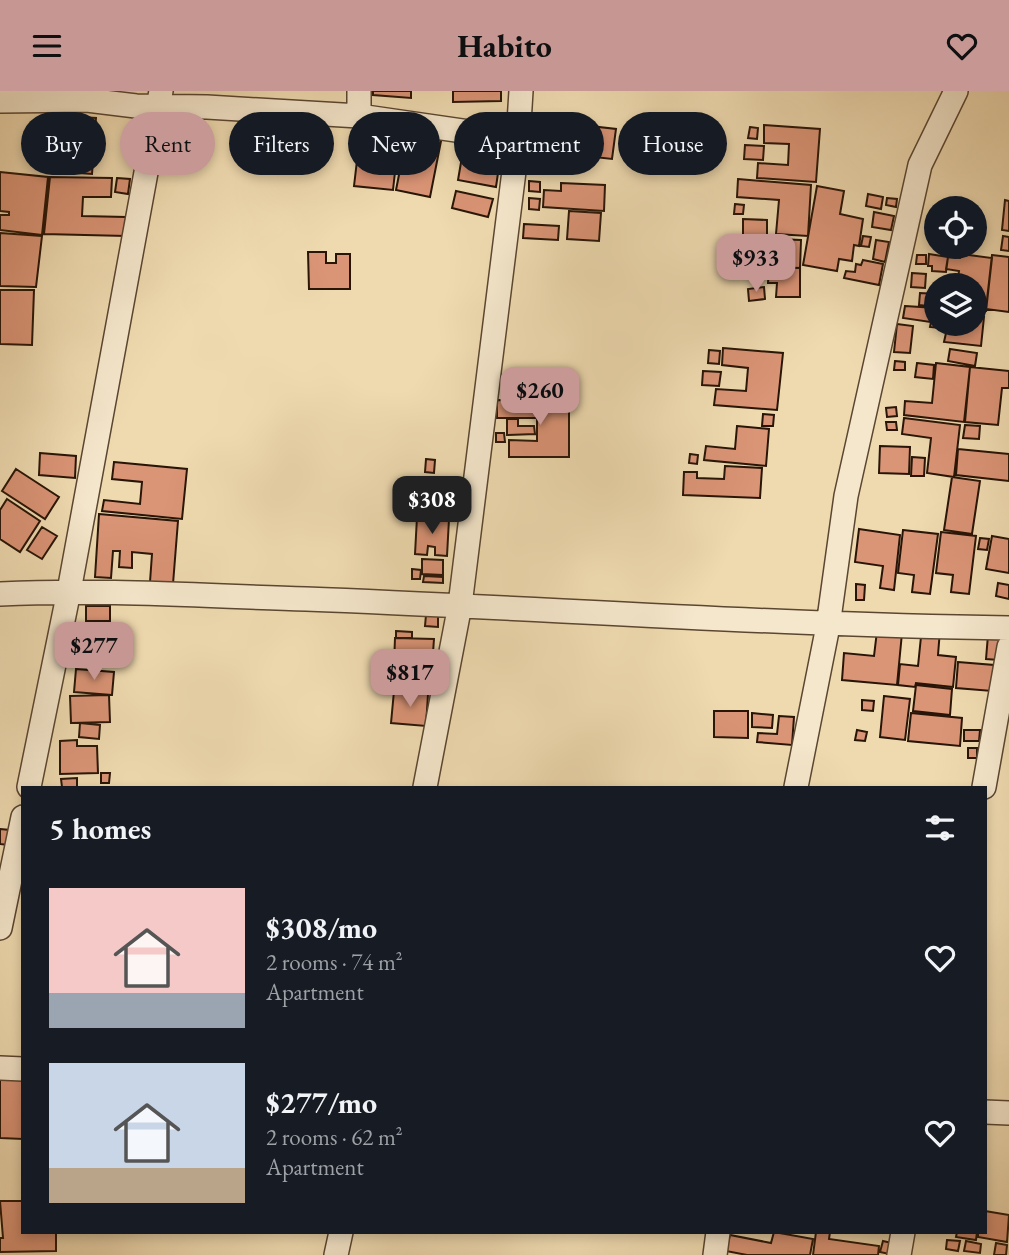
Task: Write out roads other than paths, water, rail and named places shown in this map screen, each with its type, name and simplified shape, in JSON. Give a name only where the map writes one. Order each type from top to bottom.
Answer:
[{"type":"street","points":[[359,91],[359,112]]},
{"type":"street","points":[[520,112],[521,91]]},
{"type":"street","points":[[796,786],[828,626],[846,496],[920,165],[956,91]]},
{"type":"street","points":[[0,101],[159,99],[348,115]]},
{"type":"street","points":[[29,786],[69,591],[150,161],[159,99]]},
{"type":"street","points":[[425,786],[460,605],[514,175]]},
{"type":"street","points":[[0,594],[69,591],[460,605],[828,626],[1009,628]]},
{"type":"street","points":[[984,786],[1009,647]]},
{"type":"street","points":[[0,928],[21,827]]},
{"type":"street","points":[[0,1067],[21,1069]]},
{"type":"street","points":[[987,1112],[1009,1113]]},
{"type":"street","points":[[336,1255],[341,1234]]},
{"type":"street","points":[[715,1255],[718,1234]]},
{"type":"street","points":[[899,1255],[903,1234]]}]
